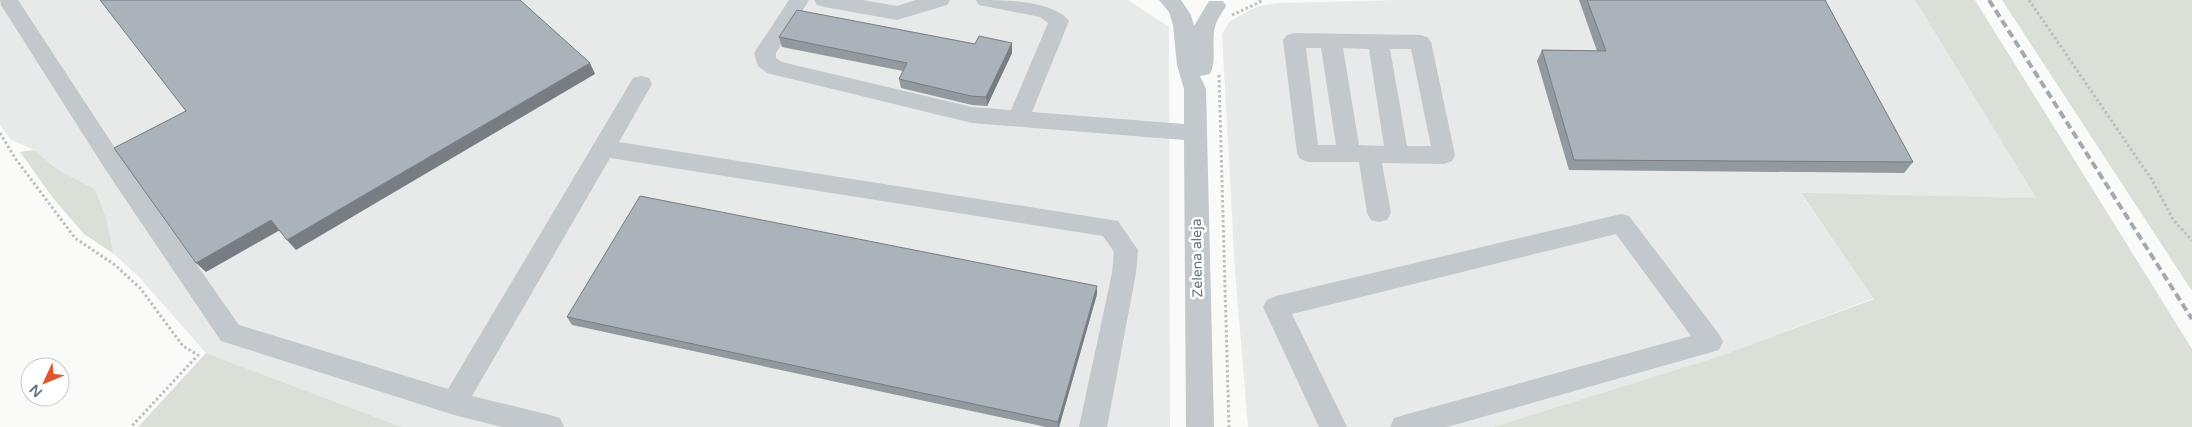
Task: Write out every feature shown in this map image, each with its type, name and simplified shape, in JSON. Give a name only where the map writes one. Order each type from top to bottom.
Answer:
[{"type":"street","points":[[8,0],[113,163],[230,333],[454,403],[550,427]]},
{"type":"street","points":[[799,0],[765,53],[766,61],[775,68],[972,116],[1196,133]]},
{"type":"street","points":[[824,0],[897,14],[940,0]]},
{"type":"street","points":[[986,0],[1046,11],[1059,21],[1018,119]]},
{"type":"street","name":"Zelena aleja","points":[[1169,0],[1188,8],[1197,9],[1225,5]]},
{"type":"street","name":"Zelena aleja","points":[[1169,0],[1182,17],[1185,28],[1189,75],[1195,89],[1200,427]]},
{"type":"street","name":"Zelena aleja","points":[[1195,89],[1202,77],[1206,18],[1225,5]]},
{"type":"street","points":[[1294,40],[1331,41],[1420,42],[1444,155],[1308,153],[1294,40]]},
{"type":"street","points":[[1331,41],[1359,154],[1379,213]]},
{"type":"street","points":[[1378,42],[1397,154]]},
{"type":"street","points":[[454,403],[641,84]]},
{"type":"street","points":[[603,148],[1110,228],[1126,250],[1093,427]]},
{"type":"street","points":[[1334,427],[1276,307],[1621,223],[1710,342],[1404,427]]},
{"type":"path","points":[[1225,5],[1260,2],[1260,0]]},
{"type":"path","points":[[2029,0],[2152,180],[2174,221],[2192,240]]},
{"type":"path","points":[[1218,67],[1229,427]]},
{"type":"path","points":[[0,133],[15,158],[75,238],[115,265],[140,288],[183,346],[198,355],[131,427]]},
{"type":"shaded area","points":[[0,0],[1128,0],[1169,27],[1170,427],[402,427],[206,353],[138,276],[114,254],[106,217],[95,189],[58,170],[34,150],[10,139],[0,125]]},
{"type":"shaded area","points":[[1399,0],[1915,0],[2036,198],[1801,194],[1874,298],[1720,356],[1493,427],[1248,427],[1235,270],[1222,34],[1230,21],[1264,5]]},
{"type":"shaded area","points":[[1915,0],[1975,0],[2192,349],[2192,427],[1493,427],[1720,356],[1874,299],[1801,193],[2036,198]]},
{"type":"shaded area","points":[[2002,0],[2192,0],[2192,291]]},
{"type":"shaded area","points":[[34,150],[58,170],[95,189],[106,217],[114,254],[84,234],[53,198],[20,152]]},
{"type":"shaded area","points":[[206,353],[402,427],[138,427]]},
{"type":"building","points":[[100,0],[520,0],[590,63],[287,240],[271,220],[196,263],[114,148],[186,111]]},
{"type":"building","points":[[1587,0],[1825,0],[1913,162],[1574,160],[1542,50],[1606,51]]},
{"type":"building","points":[[797,10],[975,44],[979,36],[1012,43],[986,97],[971,96],[899,79],[907,63],[779,37]]},
{"type":"building","points":[[640,196],[1097,286],[1058,422],[567,317]]},
{"type":"railway","points":[[1989,0],[2192,319]]}]
